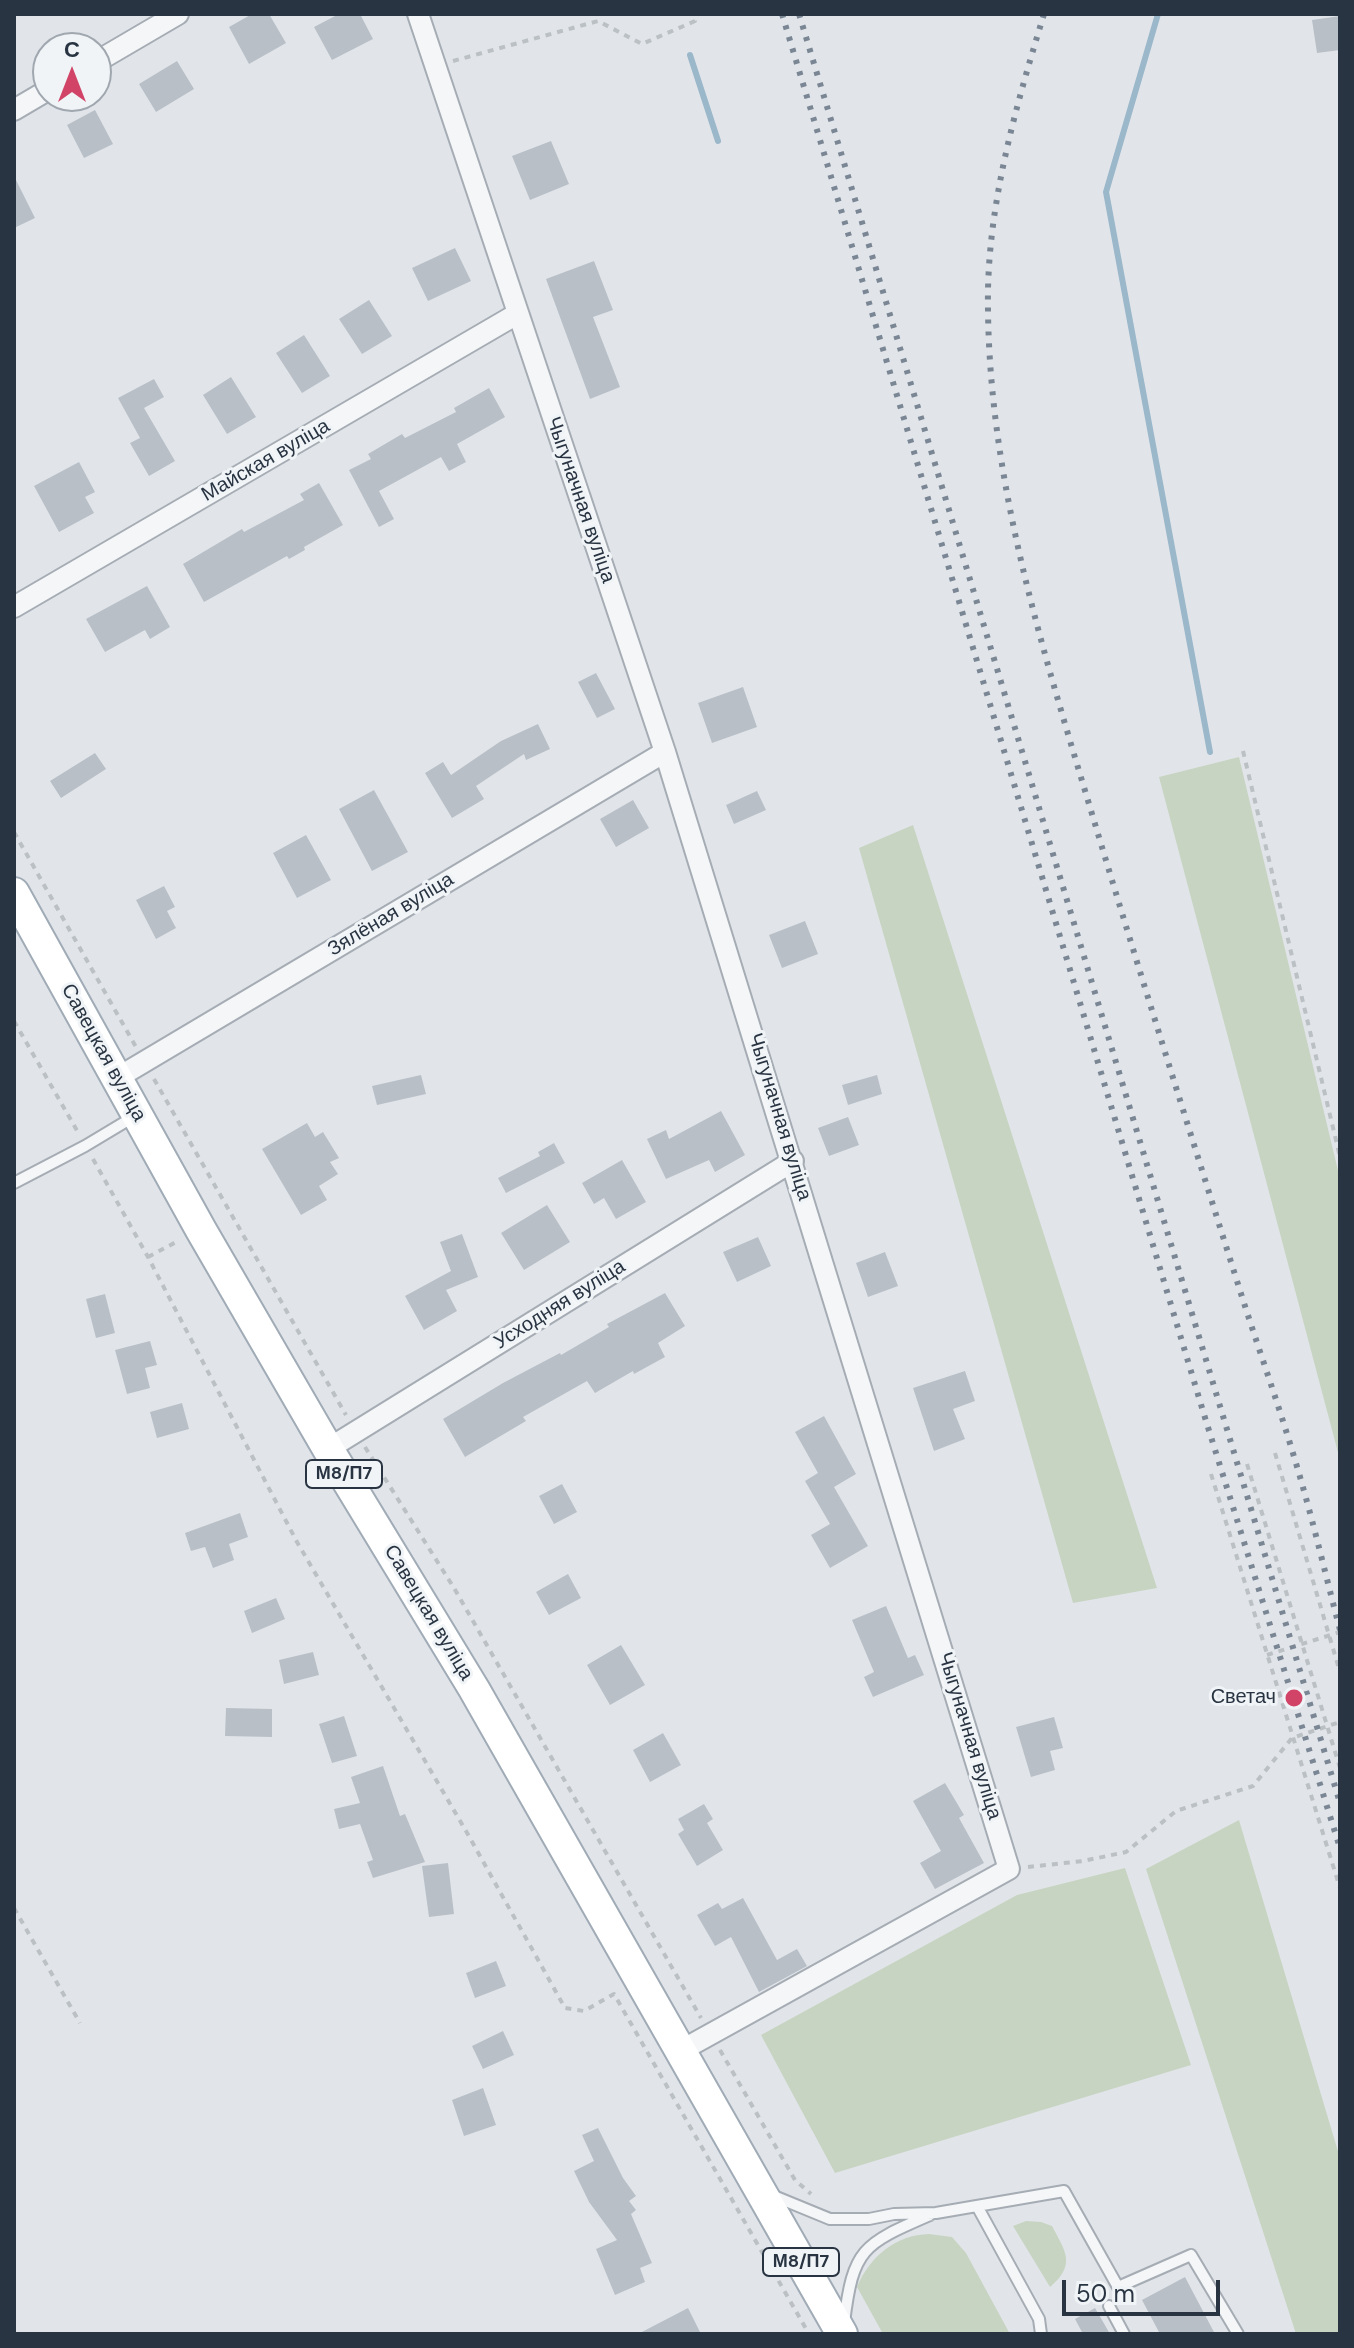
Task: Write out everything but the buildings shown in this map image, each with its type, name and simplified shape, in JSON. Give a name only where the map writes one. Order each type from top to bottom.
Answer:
[{"type":"main road","name":"Савецкая вуліца","points":[[14,893],[201,1230],[328,1449],[474,1689],[842,2334]]},
{"type":"street","points":[[112,53],[178,14]]},
{"type":"street","name":"Чыгуначная вуліца","points":[[418,14],[665,752],[1009,1869]]},
{"type":"street","points":[[14,110],[32,99]]},
{"type":"street","name":"Майская вуліца","points":[[14,607],[517,314]]},
{"type":"street","name":"Зялёная вуліца","points":[[117,1078],[665,752]]},
{"type":"street","name":"Усходняя вуліца","points":[[328,1449],[793,1161]]},
{"type":"street","points":[[682,2050],[1009,1869]]},
{"type":"lane","points":[[14,1183],[137,1115]]},
{"type":"lane","points":[[761,2190],[830,2219],[936,2213],[1064,2191],[1118,2287],[1191,2255],[1238,2334]]},
{"type":"lane","points":[[977,2206],[1039,2319],[1041,2334]]},
{"type":"lane","points":[[842,2334],[848,2289],[856,2264],[866,2250],[882,2236],[936,2213]]},
{"type":"lane","points":[[1109,2306],[1124,2334]]},
{"type":"path","points":[[435,66],[598,21],[642,44],[695,21],[694,14]]},
{"type":"path","points":[[1243,751],[1340,1157]]},
{"type":"path","points":[[14,832],[355,1432],[454,1588],[795,2180],[817,2199]]},
{"type":"path","points":[[14,1021],[148,1257],[297,1542],[466,1831],[565,2008],[584,2011],[614,1994],[809,2334]]},
{"type":"path","points":[[148,1257],[201,1230]]},
{"type":"path","points":[[1275,1453],[1340,1672]]},
{"type":"path","points":[[1247,1464],[1340,1768]]},
{"type":"path","points":[[1211,1474],[1340,1888]]},
{"type":"path","points":[[1267,1655],[1340,1632]]},
{"type":"path","points":[[1009,1869],[1083,1861],[1126,1852],[1176,1811],[1253,1786],[1292,1738],[1340,1722]]},
{"type":"path","points":[[14,1908],[80,2023]]},
{"type":"green space","points":[[1239,757],[1340,1179],[1340,1460],[1159,777]]},
{"type":"green space","points":[[913,825],[1157,1588],[1073,1603],[859,848]]},
{"type":"green space","points":[[1239,1820],[1340,2158],[1340,2334],[1296,2334],[1146,1869]]},
{"type":"green space","points":[[1125,1868],[1191,2065],[835,2173],[761,2035],[1017,1895]]},
{"type":"green space","points":[[1026,2221],[1052,2226],[1064,2251],[1066,2265],[1050,2287],[1013,2226]]},
{"type":"green space","points":[[929,2234],[952,2237],[966,2253],[1010,2334],[883,2334],[857,2287],[862,2276],[877,2257],[895,2243]]},
{"type":"waterway","points":[[1158,14],[1106,192],[1210,752]]},
{"type":"waterway","points":[[690,55],[718,141]]},
{"type":"railway","points":[[782,14],[1206,1421],[1340,1848]]},
{"type":"railway","points":[[799,14],[1340,1803]]},
{"type":"railway","points":[[1044,14],[1004,160],[989,272],[991,377],[1010,510],[1041,641],[1170,1067],[1295,1460],[1340,1630]]},
{"type":"place","name":"Светач","points":[[1294,1698]]}]
